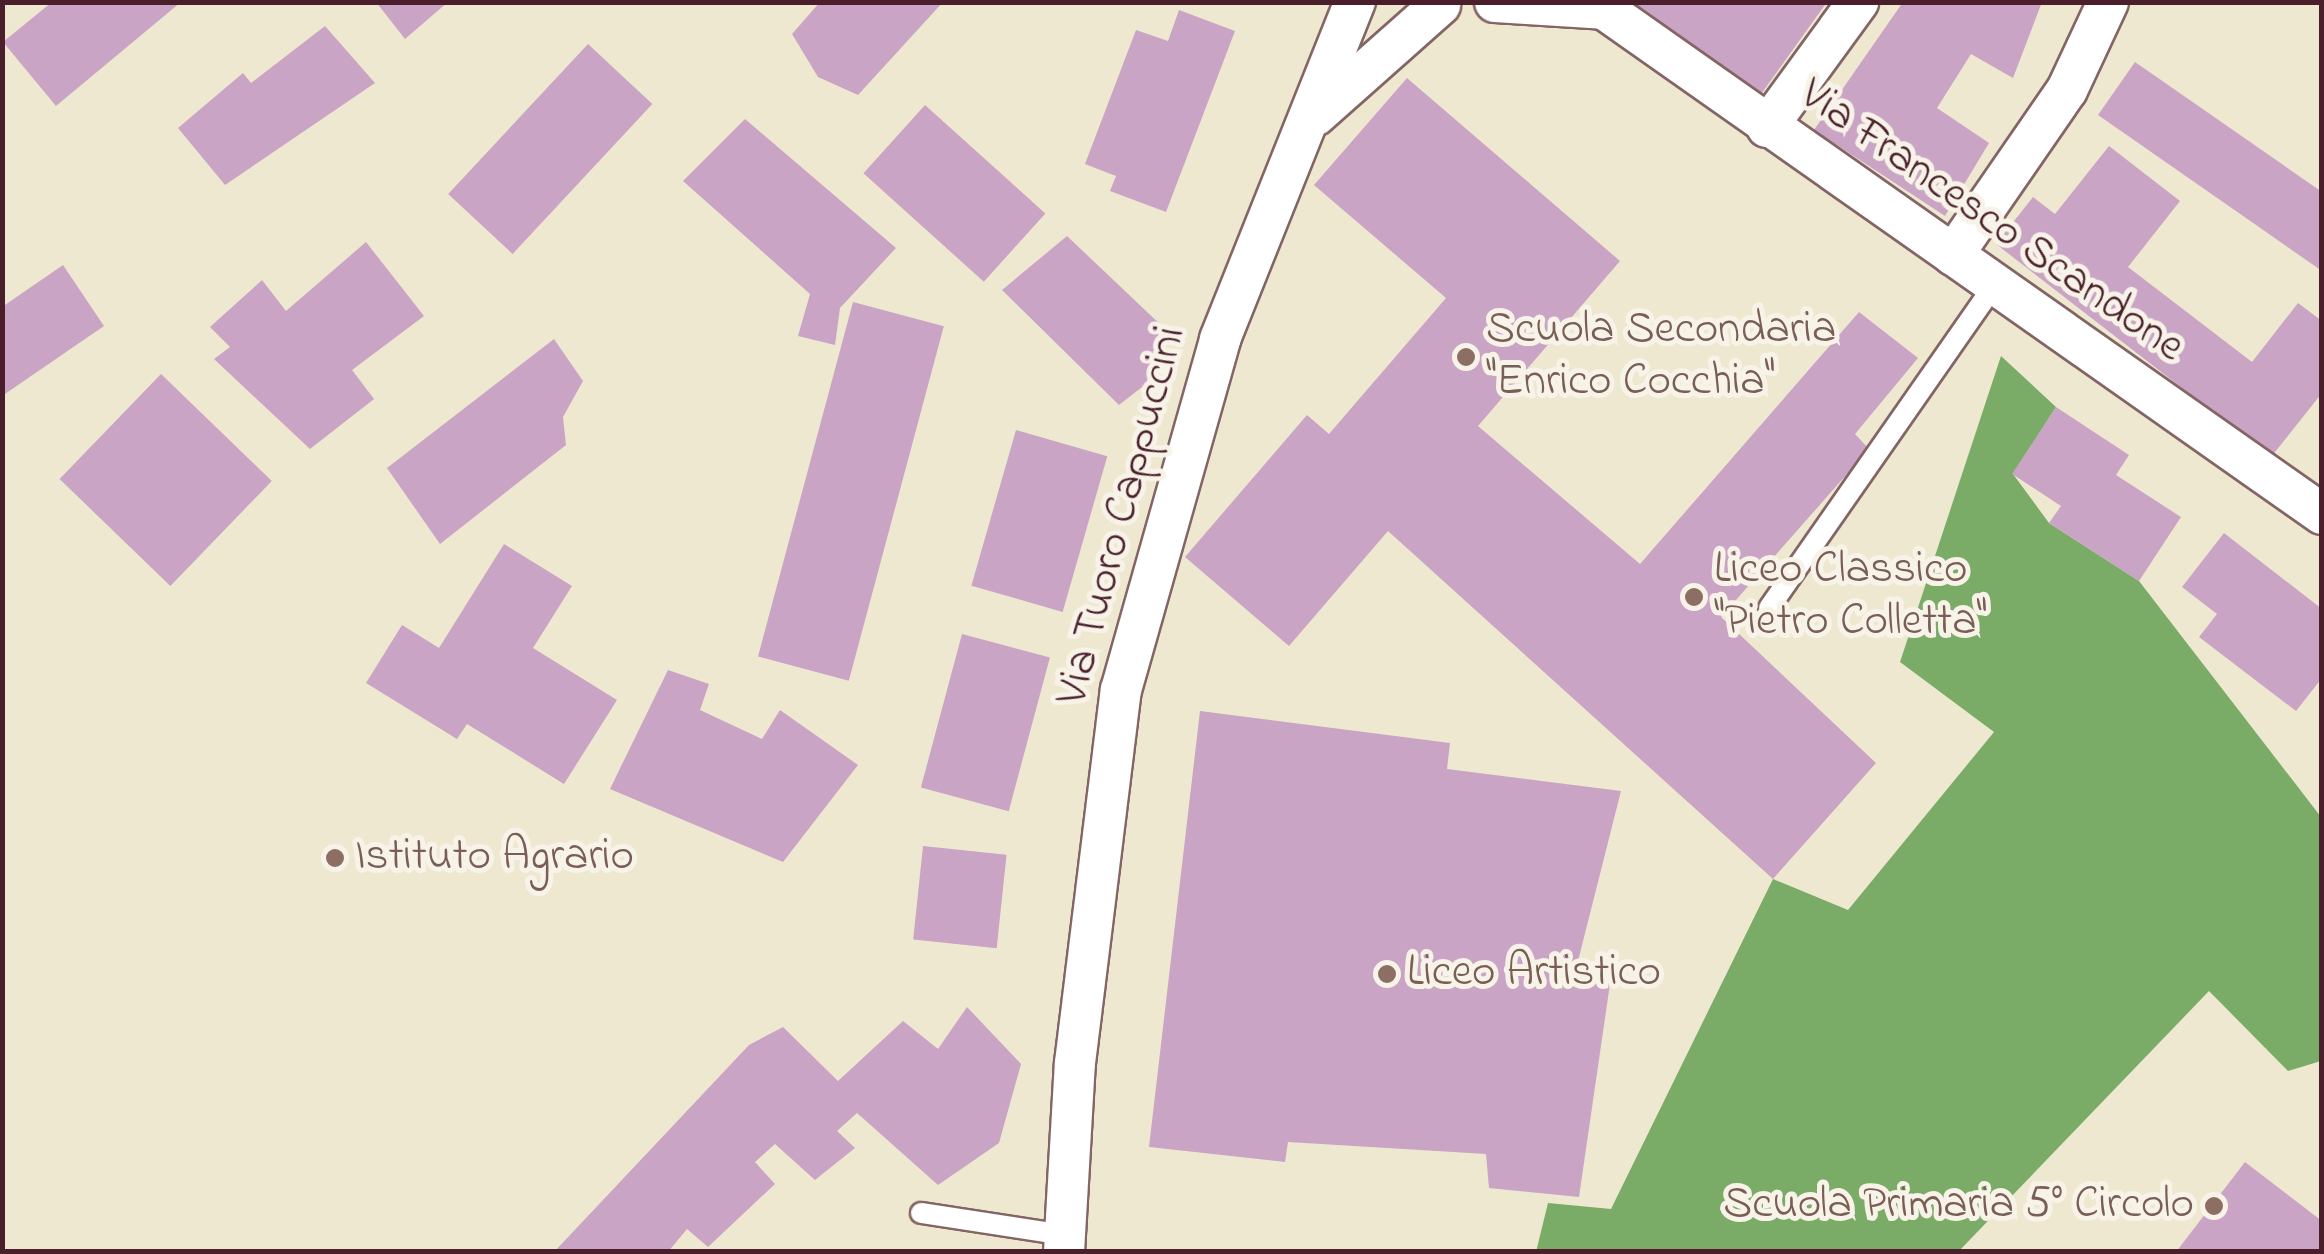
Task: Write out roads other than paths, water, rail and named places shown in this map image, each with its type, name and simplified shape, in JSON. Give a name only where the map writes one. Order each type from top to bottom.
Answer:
[{"type":"street","name":"Via Tuoro Cappuccini","points":[[1064,1243],[1076,1062],[1121,690],[1220,338],[1355,2]]},
{"type":"street","name":"Via Francesco Scandone","points":[[1495,2],[1600,6],[2322,514]]},
{"type":"street","points":[[1767,127],[1858,2]]},
{"type":"street","points":[[1953,255],[2066,90],[2108,2]]},
{"type":"street","name":"Via Tuoro Cappuccini","points":[[1310,121],[1438,3]]},
{"type":"lane","points":[[1769,608],[1994,284]]},
{"type":"lane","points":[[920,1214],[1064,1243]]},
{"type":"place","name":"Scuola Secondaria \"Enrico Cocchia\"","points":[[1466,357]]},
{"type":"place","name":"Liceo Classico \"Pietro Colletta\"","points":[[1694,597]]},
{"type":"place","name":"Istituto Agrario","points":[[335,858]]},
{"type":"place","name":"Liceo Artistico","points":[[1387,974]]},
{"type":"place","name":"Scuola Primaria 5° Circolo","points":[[2214,1206]]}]
